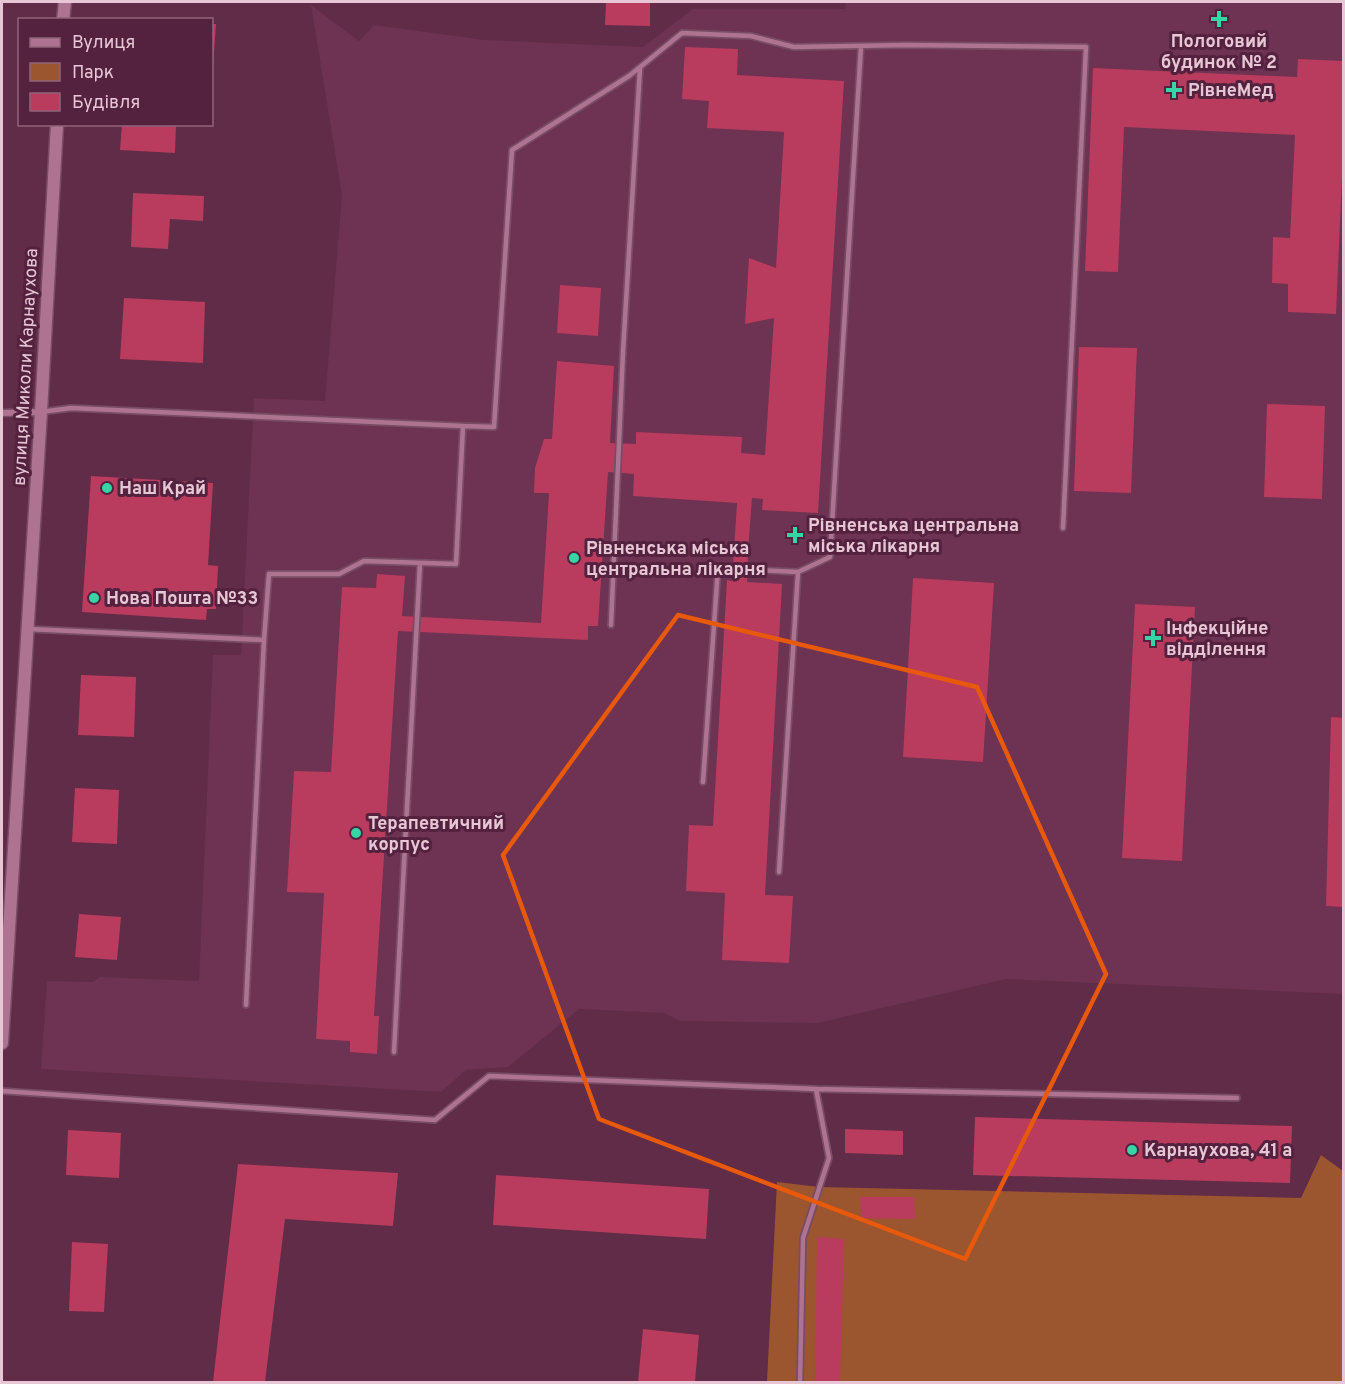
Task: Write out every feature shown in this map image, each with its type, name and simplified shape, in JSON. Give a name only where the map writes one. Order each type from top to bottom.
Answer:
[{"type":"main road","points":[[63,18],[64,2]]},
{"type":"main road","name":"вулиця Миколи Карнаухова","points":[[2,1043],[57,126]]},
{"type":"street","points":[[2,413],[41,412]]},
{"type":"lane","points":[[41,412],[71,408],[494,427],[512,150],[629,76],[682,33],[751,36],[794,47],[1086,47],[1063,528]]},
{"type":"lane","points":[[703,782],[718,568],[798,572],[830,557],[861,46]]},
{"type":"lane","points":[[611,625],[623,352],[640,67]]},
{"type":"lane","points":[[246,1005],[268,574],[339,574],[364,561],[456,564],[463,426]]},
{"type":"lane","points":[[394,1052],[420,563]]},
{"type":"lane","points":[[779,872],[798,572]]},
{"type":"lane","points":[[27,629],[264,640]]},
{"type":"lane","points":[[2,1091],[435,1119],[489,1076],[816,1089],[1237,1098]]},
{"type":"lane","points":[[800,1383],[803,1238],[829,1158],[816,1089]]},
{"type":"highlighted area","points":[[678,615],[977,687],[1106,974],[965,1259],[599,1119],[503,855]]},
{"type":"shaded area","name":"Рівненська центральна міська лікарня","points":[[846,2],[1343,2],[1343,994],[1006,979],[818,1023],[680,1021],[664,1013],[579,1009],[508,1067],[466,1070],[441,1092],[41,1069],[47,981],[93,982],[100,977],[199,981],[213,655],[241,655],[254,398],[325,401],[342,195],[311,5],[359,41],[374,25],[485,40],[643,47],[693,9],[845,9]]},
{"type":"green space","points":[[1321,1155],[1343,1171],[1343,1382],[767,1382],[777,1182],[819,1187],[1301,1198]]},
{"type":"building","points":[[606,2],[650,2],[650,26],[605,25]]},
{"type":"building","points":[[213,24],[216,24],[213,67]]},
{"type":"building","points":[[685,47],[738,49],[737,75],[844,81],[818,513],[762,510],[763,499],[752,498],[748,551],[747,582],[782,584],[765,895],[793,896],[789,963],[722,960],[725,893],[686,891],[689,825],[713,826],[727,580],[732,581],[737,503],[633,496],[634,474],[608,472],[598,626],[588,626],[588,640],[398,631],[374,1016],[379,1016],[377,1054],[350,1052],[350,1041],[316,1039],[324,893],[287,892],[294,771],[331,772],[342,587],[376,588],[377,574],[405,576],[402,616],[541,623],[549,493],[534,493],[535,468],[544,439],[552,439],[557,361],[614,366],[610,443],[636,444],[636,432],[742,437],[741,453],[765,455],[774,318],[745,324],[749,258],[776,268],[784,132],[707,128],[709,101],[682,99]]},
{"type":"building","points":[[1298,59],[1344,61],[1344,131],[1336,314],[1288,312],[1288,284],[1272,283],[1273,237],[1290,238],[1295,135],[1124,127],[1118,272],[1085,271],[1093,68],[1297,77]]},
{"type":"building","points":[[122,126],[176,126],[175,153],[120,150]]},
{"type":"building","points":[[133,193],[204,196],[203,221],[170,219],[168,249],[131,247]]},
{"type":"building","points":[[560,285],[601,288],[598,336],[557,333]]},
{"type":"building","points":[[124,298],[205,302],[203,363],[120,359]]},
{"type":"building","points":[[1079,347],[1137,348],[1131,493],[1074,491]]},
{"type":"building","points":[[1267,404],[1325,406],[1322,499],[1264,497]]},
{"type":"building","points":[[91,476],[213,483],[208,565],[218,566],[216,609],[207,609],[206,620],[82,612]]},
{"type":"building","points":[[913,578],[994,583],[983,762],[903,757]]},
{"type":"building","points":[[1135,604],[1195,607],[1182,861],[1122,858]]},
{"type":"building","points":[[81,675],[136,677],[134,737],[78,735]]},
{"type":"building","points":[[1331,717],[1344,718],[1344,907],[1326,906]]},
{"type":"building","points":[[75,788],[119,790],[117,844],[72,842]]},
{"type":"building","points":[[79,914],[121,917],[117,960],[75,957]]},
{"type":"building","name":"Карнаухова, 41 а","points":[[975,1117],[1292,1126],[1290,1183],[973,1175]]},
{"type":"building","points":[[845,1129],[903,1131],[903,1155],[845,1153]]},
{"type":"building","points":[[68,1130],[121,1133],[119,1178],[66,1175]]},
{"type":"building","points":[[238,1164],[398,1173],[393,1226],[285,1219],[265,1382],[213,1382]]},
{"type":"building","points":[[496,1175],[709,1189],[706,1239],[493,1225]]},
{"type":"building","points":[[860,1197],[914,1197],[915,1219],[862,1218]]},
{"type":"building","points":[[817,1237],[844,1239],[840,1382],[815,1382]]},
{"type":"building","points":[[72,1242],[108,1244],[104,1312],[69,1311]]},
{"type":"building","points":[[643,1329],[699,1335],[695,1382],[638,1382]]},
{"type":"place","name":"Пологовий будинок № 2","points":[[1219,19]]},
{"type":"place","name":"РівнеМед","points":[[1174,90]]},
{"type":"place","name":"Наш Край","points":[[107,488]]},
{"type":"place","name":"Рівненська центральна міська лікарня","points":[[795,535]]},
{"type":"place","name":"Рівненська міська центральна лікарня","points":[[574,558]]},
{"type":"place","name":"Нова Пошта №33","points":[[94,598]]},
{"type":"place","name":"Інфекційне відділення","points":[[1153,638]]},
{"type":"place","name":"Терапевтичний корпус","points":[[356,833]]},
{"type":"place","name":"Карнаухова, 41 а","points":[[1132,1150]]}]
